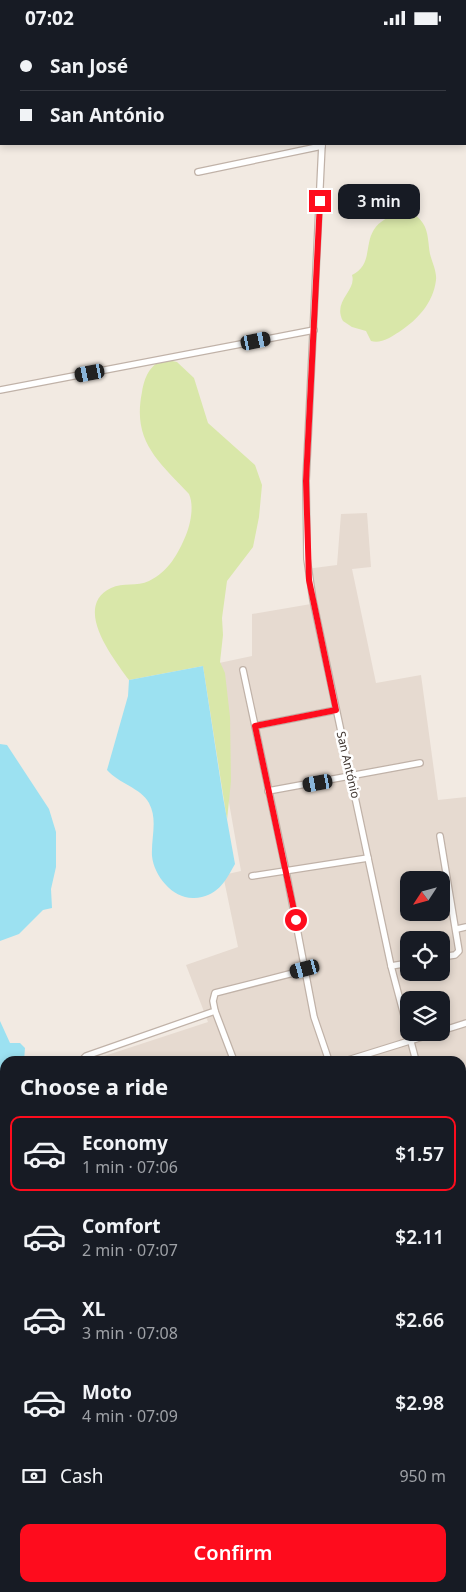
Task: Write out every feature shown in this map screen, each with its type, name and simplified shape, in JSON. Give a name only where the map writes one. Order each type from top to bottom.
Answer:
[{"type":"street","points":[[198,172],[322,145]]},
{"type":"street","name":"San António","points":[[322,145],[306,481],[307,559],[309,580],[336,710],[400,1005]]},
{"type":"street","points":[[0,390],[314,330]]},
{"type":"street","points":[[243,670],[286,871],[314,1017],[327,1056]]},
{"type":"street","points":[[255,726],[336,710]]},
{"type":"street","points":[[268,791],[420,763]]},
{"type":"street","points":[[440,836],[457,929],[459,951],[455,955],[450,956]]},
{"type":"street","points":[[252,876],[368,858]]},
{"type":"street","points":[[457,929],[466,927]]},
{"type":"street","points":[[391,966],[400,964]]},
{"type":"street","points":[[232,1056],[215,1011],[213,1001],[215,993],[305,969]]},
{"type":"street","points":[[89,1056],[215,1011]]},
{"type":"street","points":[[450,1028],[466,1023]]},
{"type":"street","points":[[360,1056],[405,1041]]},
{"type":"street","name":"San António","points":[[408,1041],[414,1056]]},
{"type":"shaded area","points":[[367,513],[371,567],[352,569],[376,683],[421,675],[438,800],[466,797],[466,1056],[104,1056],[208,1022],[186,965],[238,947],[223,875],[241,871],[205,666],[252,656],[252,614],[311,604],[306,569],[337,565],[341,514]]},
{"type":"green space","points":[[410,211],[421,220],[426,229],[430,254],[436,274],[434,289],[428,304],[412,322],[386,339],[378,342],[371,341],[366,331],[352,327],[343,321],[340,308],[353,281],[352,275],[361,268],[365,260],[373,232],[379,224],[391,216]]},
{"type":"green space","points":[[163,359],[177,362],[194,378],[208,423],[255,465],[262,485],[259,517],[253,547],[227,581],[222,618],[223,635],[220,662],[225,673],[230,717],[231,781],[227,820],[203,666],[129,680],[106,647],[96,620],[95,607],[100,597],[111,588],[120,585],[144,583],[156,577],[167,567],[180,549],[189,525],[192,509],[191,498],[150,449],[144,437],[141,424],[140,409],[145,381],[151,369]]},
{"type":"water","points":[[203,666],[235,864],[228,877],[214,892],[194,898],[179,895],[166,885],[156,871],[152,856],[154,822],[152,809],[141,793],[117,779],[107,770],[128,696],[129,680]]},
{"type":"water","points":[[0,744],[7,745],[49,809],[56,832],[56,867],[51,889],[52,908],[43,910],[19,934],[0,941]]},
{"type":"water","points":[[0,1021],[10,1043],[20,1043],[25,1048],[24,1056],[0,1056]]},
{"type":"route","points":[[296,920],[255,726],[336,710],[309,580],[307,559],[306,481],[320,201]]}]
